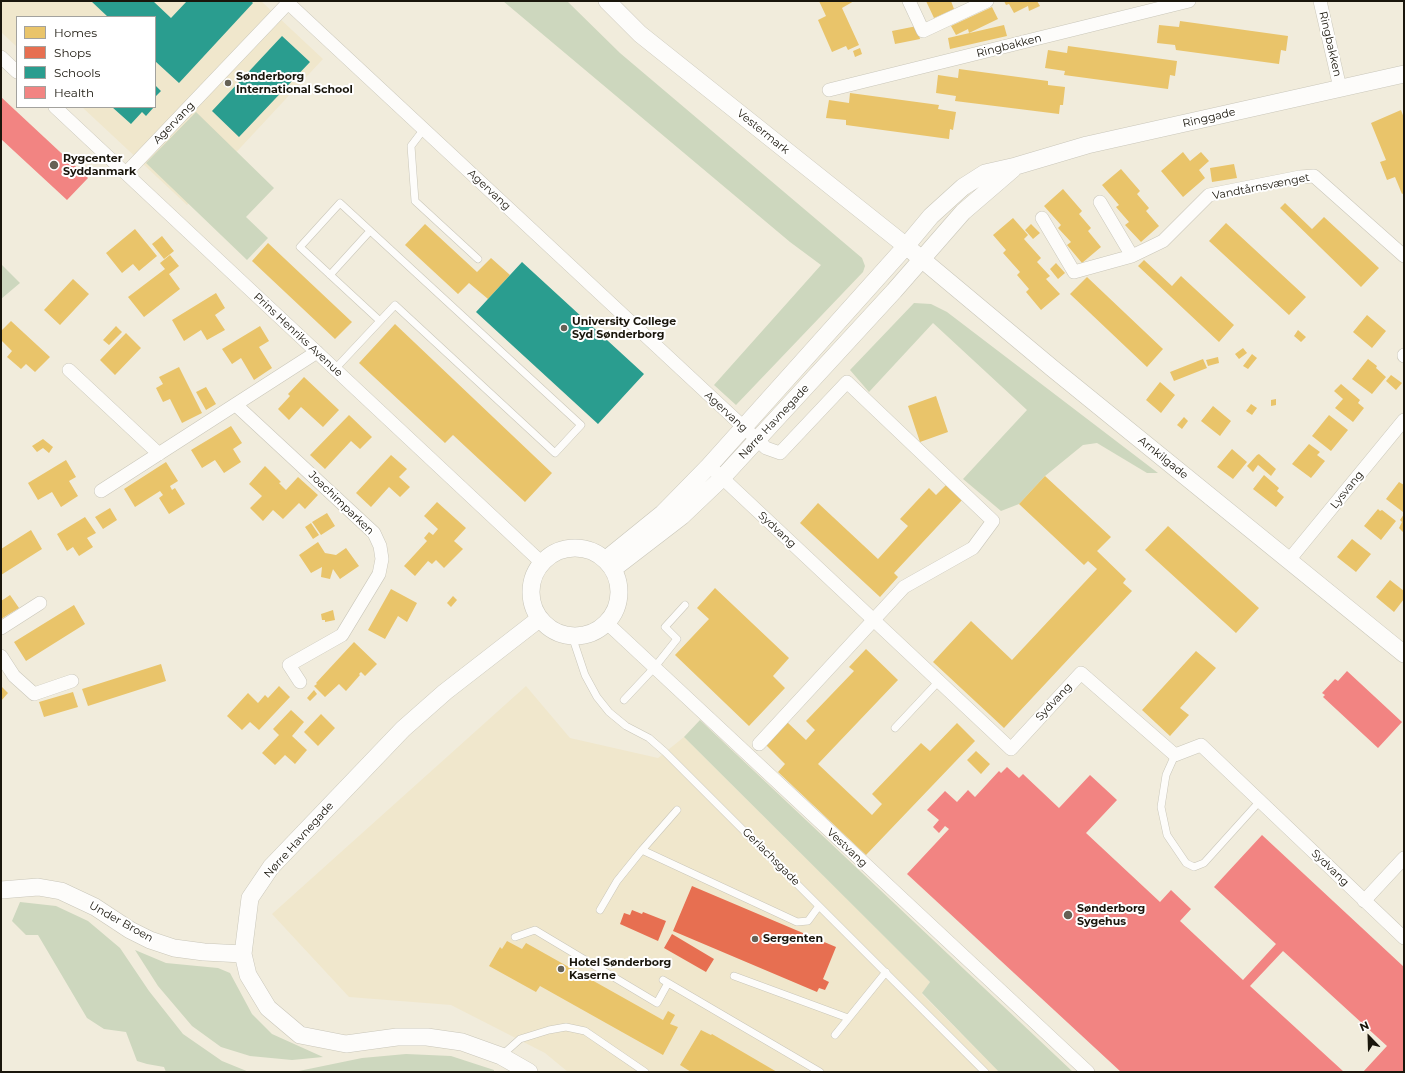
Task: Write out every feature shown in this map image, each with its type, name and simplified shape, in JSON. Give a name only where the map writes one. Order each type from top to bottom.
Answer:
[{"type":"street","name":"Vestermark","points":[[607,1],[640,34],[922,260]]},
{"type":"street","points":[[909,1],[923,31],[987,1]]},
{"type":"street","name":"Ringbakken","points":[[828,90],[1189,1]]},
{"type":"street","name":"Ringbakken","points":[[1320,1],[1340,88]]},
{"type":"street","name":"Agervang","points":[[126,174],[287,2],[766,448],[780,453],[847,382],[993,521],[972,548],[904,587],[872,619],[759,744]]},
{"type":"street","points":[[1,57],[16,71]]},
{"type":"street","name":"Ringgade","points":[[906,246],[931,216],[963,187],[985,174],[1087,146],[1404,74]]},
{"type":"street","name":"Prins Henriks Avenue","points":[[56,108],[542,563]]},
{"type":"street","name":"Ringgade","points":[[922,260],[962,212],[1016,166]]},
{"type":"street","name":"Vandtårnsvænget","points":[[1042,218],[1074,272],[1132,256],[1162,241],[1209,195],[1300,177],[1314,176],[1404,256]]},
{"type":"street","points":[[1100,202],[1132,256]]},
{"type":"street","name":"Nørre Havnegade","points":[[609,564],[663,513],[709,466],[906,246]]},
{"type":"street","name":"Nørre Havnegade","points":[[609,564],[682,516],[722,478],[922,260]]},
{"type":"street","name":"Arnkilgade","points":[[922,260],[1052,368],[1404,654]]},
{"type":"street","points":[[101,491],[317,352]]},
{"type":"street","points":[[69,370],[159,454]]},
{"type":"street","name":"Joachimparken","points":[[236,405],[374,532],[380,546],[382,559],[379,574],[342,635],[289,665],[300,682]]},
{"type":"street","name":"Lysvang","points":[[1289,560],[1404,420]]},
{"type":"street","name":"Sydvang","points":[[709,466],[1011,749],[1081,672],[1175,755],[1201,745],[1404,938]]},
{"type":"street","points":[[580,548],[593,552],[609,564],[618,583],[619,597],[615,611],[607,623],[597,631],[585,635],[572,636],[560,634],[548,628],[539,619],[532,605],[531,590],[534,576],[542,563],[552,554],[566,549],[580,548]]},
{"type":"street","points":[[1,628],[40,603]]},
{"type":"street","name":"Nørre Havnegade","points":[[529,1072],[501,1056],[462,1042],[427,1037],[397,1037],[346,1044],[300,1035],[268,1008],[248,975],[243,954],[250,898],[271,867],[403,729],[445,692],[539,619]]},
{"type":"street","name":"Vestvang","points":[[607,623],[1088,1072]]},
{"type":"street","points":[[1,656],[14,676],[34,694],[72,681]]},
{"type":"street","points":[[1364,901],[1404,858]]},
{"type":"street","name":"Under Broen","points":[[1,890],[38,887],[61,891],[95,907],[130,930],[150,940],[174,948],[204,952],[243,954]]},
{"type":"lane","points":[[424,130],[411,146],[415,201],[478,259]]},
{"type":"lane","points":[[335,369],[380,321],[395,305],[555,453],[580,425],[340,203],[300,247],[380,321]]},
{"type":"lane","points":[[330,275],[370,231]]},
{"type":"lane","points":[[624,700],[654,668],[677,639],[665,628],[685,605]]},
{"type":"lane","name":"Gerlachsgade","points":[[572,636],[585,675],[597,697],[609,712],[626,726],[649,738],[665,752],[985,1072]]},
{"type":"lane","points":[[895,728],[938,681]]},
{"type":"lane","points":[[1175,755],[1166,775],[1161,807],[1167,835],[1186,864],[1194,867],[1204,863],[1260,801]]},
{"type":"lane","points":[[600,910],[617,881],[677,810]]},
{"type":"lane","points":[[642,850],[797,922],[808,921],[819,906]]},
{"type":"lane","points":[[515,937],[535,930],[658,1002],[666,981],[820,1072]]},
{"type":"lane","points":[[835,1035],[886,972]]},
{"type":"lane","points":[[734,976],[848,1018]]},
{"type":"lane","points":[[501,1056],[520,1039],[549,1030],[566,1027],[585,1030],[645,1072]]},
{"type":"shaded area","name":"Sønderborg International School","points":[[1,1],[261,1],[323,59],[187,205],[83,108],[156,108],[156,16],[16,16],[16,46],[1,32]]},
{"type":"shaded area","points":[[526,686],[570,738],[658,758],[684,737],[930,982],[922,994],[999,1072],[568,1072],[545,1053],[451,1005],[349,997],[272,914]]},
{"type":"green space","points":[[503,1],[567,1],[620,53],[862,258],[865,266],[863,272],[736,405],[714,385],[821,265],[790,242]]},
{"type":"green space","points":[[196,112],[274,188],[246,217],[268,238],[247,260],[146,163]]},
{"type":"green space","points":[[1,264],[20,283],[1,299]]},
{"type":"green space","points":[[914,303],[931,304],[947,312],[1158,473],[1147,473],[1097,443],[1083,445],[1045,476],[1019,504],[1001,511],[963,479],[1027,410],[933,323],[869,392],[850,370]]},
{"type":"green space","points":[[700,720],[1073,1072],[999,1072],[922,993],[930,982],[684,737]]},
{"type":"green space","points":[[20,902],[56,906],[88,921],[120,948],[149,991],[183,1034],[222,1061],[249,1072],[166,1072],[164,1067],[137,1061],[126,1032],[104,1029],[87,1018],[38,935],[26,935],[12,921]]},
{"type":"green space","points":[[135,950],[166,963],[218,968],[230,973],[252,1014],[272,1034],[323,1057],[292,1060],[250,1056],[221,1047],[192,1026],[158,986]]},
{"type":"green space","points":[[406,1054],[451,1056],[494,1070],[494,1072],[294,1072],[362,1058]]},
{"type":"building: Homes","points":[[819,1],[854,1],[842,8],[859,45],[848,50],[846,46],[832,52],[818,20],[826,16]]},
{"type":"building: Homes","points":[[926,1],[951,1],[954,9],[934,18]]},
{"type":"building: Homes","points":[[1004,1],[1037,1],[1040,6],[1029,11],[1028,6],[1014,13],[1009,4],[1006,5]]},
{"type":"building: Homes","points":[[992,7],[998,19],[969,33],[968,29],[956,35],[951,26]]},
{"type":"building: Homes","points":[[1180,21],[1288,36],[1286,51],[1281,50],[1279,64],[1176,50],[1175,45],[1157,43],[1159,25],[1179,27]]},
{"type":"building: Homes","points":[[1004,25],[1007,36],[950,49],[948,38]]},
{"type":"building: Homes","points":[[917,26],[920,39],[895,44],[892,31]]},
{"type":"building: Homes","points":[[1068,46],[1177,61],[1175,76],[1170,75],[1168,89],[1064,75],[1065,71],[1045,68],[1048,50],[1067,53]]},
{"type":"building: Homes","points":[[860,48],[862,54],[855,57],[853,51]]},
{"type":"building: Homes","points":[[959,69],[1048,81],[1048,85],[1065,87],[1063,105],[1060,105],[1059,114],[955,101],[956,96],[936,93],[938,75],[958,78]]},
{"type":"building: Homes","points":[[850,93],[939,105],[938,109],[956,112],[953,130],[950,129],[949,139],[846,125],[846,120],[826,118],[829,100],[849,103]]},
{"type":"building: Homes","points":[[1401,110],[1404,118],[1404,193],[1402,194],[1395,177],[1387,180],[1380,162],[1386,160],[1371,123]]},
{"type":"building: Homes","points":[[1183,152],[1190,161],[1201,152],[1209,161],[1199,170],[1205,178],[1183,197],[1161,171]]},
{"type":"building: Homes","points":[[1234,164],[1237,178],[1212,182],[1210,168]]},
{"type":"building: Homes","points":[[1121,169],[1140,191],[1137,194],[1149,208],[1146,211],[1159,226],[1141,242],[1125,225],[1129,222],[1116,207],[1119,205],[1102,185]]},
{"type":"building: Homes","points":[[1063,189],[1082,211],[1079,214],[1091,228],[1088,231],[1101,247],[1082,263],[1067,245],[1071,242],[1058,228],[1061,225],[1044,206]]},
{"type":"building: Homes","points":[[1285,203],[1312,229],[1324,217],[1379,268],[1361,287],[1280,208]]},
{"type":"building: Homes","points":[[1013,218],[1028,235],[1024,239],[1041,258],[1037,262],[1050,276],[1046,279],[1060,294],[1041,310],[1026,292],[1029,289],[1017,275],[1020,272],[1003,253],[1006,250],[993,235]]},
{"type":"building: Homes","points":[[1226,223],[1306,297],[1289,315],[1209,241]]},
{"type":"building: Homes","points":[[425,224],[477,272],[491,258],[510,275],[488,299],[469,283],[458,294],[405,245]]},
{"type":"building: Homes","points":[[1031,224],[1040,233],[1033,239],[1025,230]]},
{"type":"building: Homes","points":[[135,229],[157,256],[139,271],[133,264],[122,273],[106,253]]},
{"type":"building: Homes","points":[[162,236],[174,251],[164,259],[152,244]]},
{"type":"building: Homes","points":[[268,243],[352,322],[335,339],[252,261]]},
{"type":"building: Homes","points":[[170,255],[179,266],[169,274],[180,289],[144,317],[128,297],[165,269],[160,263]]},
{"type":"building: Homes","points":[[1144,260],[1172,286],[1181,276],[1234,325],[1219,342],[1138,266]]},
{"type":"building: Homes","points":[[1056,263],[1065,273],[1058,279],[1050,269]]},
{"type":"building: Homes","points":[[1087,277],[1163,349],[1147,367],[1070,294]]},
{"type":"building: Homes","points":[[73,279],[89,294],[60,325],[44,310]]},
{"type":"building: Homes","points":[[216,293],[225,308],[215,315],[225,330],[207,340],[201,330],[184,341],[172,320]]},
{"type":"building: Homes","points":[[1367,315],[1386,331],[1372,348],[1353,332]]},
{"type":"building: Homes","points":[[11,321],[50,357],[35,372],[26,364],[21,369],[7,357],[12,351],[1,340],[1,331]]},
{"type":"building: Homes","points":[[395,324],[552,473],[525,502],[453,435],[445,443],[359,363]]},
{"type":"building: Homes","points":[[116,326],[122,332],[109,345],[103,340]]},
{"type":"building: Homes","points":[[260,326],[269,341],[259,347],[272,368],[254,380],[241,358],[232,364],[222,349]]},
{"type":"building: Homes","points":[[1298,330],[1306,337],[1301,342],[1294,336]]},
{"type":"building: Homes","points":[[126,333],[141,348],[115,375],[100,360]]},
{"type":"building: Homes","points":[[1243,348],[1247,353],[1239,359],[1235,354]]},
{"type":"building: Homes","points":[[1252,354],[1257,358],[1248,369],[1243,366]]},
{"type":"building: Homes","points":[[1218,357],[1219,363],[1208,366],[1206,360]]},
{"type":"building: Homes","points":[[1203,359],[1207,368],[1174,381],[1170,372]]},
{"type":"building: Homes","points":[[1368,359],[1377,366],[1376,368],[1386,377],[1372,394],[1352,379]]},
{"type":"building: Homes","points":[[179,367],[202,413],[182,423],[170,399],[163,402],[156,388],[163,384],[159,377]]},
{"type":"building: Homes","points":[[1391,375],[1402,383],[1396,390],[1386,381]]},
{"type":"building: Homes","points":[[304,377],[339,410],[323,427],[301,407],[289,420],[278,409],[290,396],[288,394]]},
{"type":"building: Homes","points":[[1160,382],[1175,395],[1161,413],[1146,400]]},
{"type":"building: Homes","points":[[1341,384],[1360,400],[1358,403],[1364,408],[1353,422],[1335,408],[1343,399],[1334,391]]},
{"type":"building: Homes","points":[[206,387],[216,404],[206,410],[196,392]]},
{"type":"building: Homes","points":[[936,396],[948,432],[920,442],[908,406]]},
{"type":"building: Homes","points":[[1276,399],[1276,405],[1271,406],[1271,400]]},
{"type":"building: Homes","points":[[1251,404],[1257,408],[1252,415],[1246,411]]},
{"type":"building: Homes","points":[[1213,406],[1231,421],[1220,436],[1201,421]]},
{"type":"building: Homes","points":[[349,415],[372,437],[360,449],[351,441],[325,469],[310,455]]},
{"type":"building: Homes","points":[[1329,415],[1348,430],[1331,451],[1312,436]]},
{"type":"building: Homes","points":[[1184,417],[1188,421],[1182,429],[1177,425]]},
{"type":"building: Homes","points":[[231,426],[242,443],[233,449],[241,462],[224,473],[215,460],[202,468],[191,450]]},
{"type":"building: Homes","points":[[43,439],[53,447],[49,453],[43,448],[37,452],[32,446]]},
{"type":"building: Homes","points":[[1309,444],[1320,452],[1317,455],[1325,461],[1311,478],[1292,464]]},
{"type":"building: Homes","points":[[1232,449],[1247,462],[1233,479],[1217,467]]},
{"type":"building: Homes","points":[[1259,454],[1276,469],[1271,476],[1258,465],[1253,472],[1247,466]]},
{"type":"building: Homes","points":[[391,455],[407,469],[399,477],[410,487],[400,497],[389,487],[371,507],[356,493]]},
{"type":"building: Homes","points":[[66,460],[76,477],[69,481],[78,496],[61,507],[52,492],[38,500],[28,483]]},
{"type":"building: Homes","points":[[166,462],[178,481],[170,486],[172,490],[175,488],[185,504],[169,514],[159,498],[163,495],[160,491],[135,507],[124,489]]},
{"type":"building: Homes","points":[[265,466],[281,482],[279,483],[286,490],[298,477],[318,495],[305,509],[299,503],[283,519],[273,510],[263,521],[250,508],[262,496],[249,484]]},
{"type":"building: Homes","points":[[1264,475],[1279,488],[1277,491],[1284,497],[1276,507],[1253,489]]},
{"type":"building: Homes","points":[[1045,476],[1111,537],[1097,551],[1126,579],[1123,583],[1132,591],[1004,728],[933,662],[971,621],[1012,660],[1097,569],[1088,561],[1084,565],[1019,504]]},
{"type":"building: Homes","points":[[1399,482],[1404,485],[1403,512],[1386,499]]},
{"type":"building: Homes","points":[[947,484],[963,499],[894,573],[898,577],[880,597],[800,523],[818,503],[878,559],[908,526],[900,519],[929,488],[936,495]]},
{"type":"building: Homes","points":[[437,502],[466,528],[454,541],[463,549],[444,568],[436,560],[432,564],[428,561],[415,576],[404,566],[427,541],[424,538],[429,532],[433,535],[438,529],[424,516]]},
{"type":"building: Homes","points":[[110,508],[117,520],[103,529],[95,517]]},
{"type":"building: Homes","points":[[1378,509],[1380,511],[1382,510],[1396,521],[1381,540],[1364,526]]},
{"type":"building: Homes","points":[[327,513],[335,526],[321,535],[312,522]]},
{"type":"building: Homes","points":[[1404,514],[1404,533],[1399,528],[1402,522],[1400,520]]},
{"type":"building: Homes","points":[[85,517],[96,533],[87,538],[93,547],[79,556],[73,547],[67,551],[57,534]]},
{"type":"building: Homes","points":[[311,523],[319,535],[313,539],[305,527]]},
{"type":"building: Homes","points":[[1168,526],[1259,608],[1236,633],[1145,550]]},
{"type":"building: Homes","points":[[31,530],[42,549],[1,575],[1,549]]},
{"type":"building: Homes","points":[[1352,539],[1371,554],[1356,572],[1337,557]]},
{"type":"building: Homes","points":[[318,542],[325,553],[336,555],[346,548],[359,566],[340,579],[333,569],[330,579],[321,577],[322,567],[311,573],[299,555]]},
{"type":"building: Homes","points":[[1390,580],[1404,591],[1404,599],[1394,612],[1376,597]]},
{"type":"building: Homes","points":[[715,588],[789,658],[773,676],[785,688],[749,726],[675,655],[709,619],[697,608]]},
{"type":"building: Homes","points":[[391,589],[417,603],[407,622],[398,616],[385,639],[368,630]]},
{"type":"building: Homes","points":[[10,595],[19,608],[1,619],[1,601]]},
{"type":"building: Homes","points":[[453,596],[457,600],[451,607],[447,603]]},
{"type":"building: Homes","points":[[74,605],[85,624],[26,661],[14,642]]},
{"type":"building: Homes","points":[[333,610],[335,620],[325,622],[325,620],[322,620],[321,614]]},
{"type":"building: Homes","points":[[354,642],[377,664],[365,676],[361,672],[346,691],[339,684],[325,697],[314,686]]},
{"type":"building: Homes","points":[[866,649],[898,680],[818,764],[872,815],[882,804],[872,794],[921,743],[930,751],[957,723],[975,741],[866,855],[778,772],[785,764],[765,744],[787,722],[806,740],[815,730],[806,721],[854,671],[849,667]]},
{"type":"building: Homes","points":[[1196,651],[1216,668],[1180,708],[1189,715],[1170,736],[1142,710]]},
{"type":"building: Homes","points":[[161,664],[166,681],[88,706],[82,689]]},
{"type":"building: Homes","points":[[1,686],[8,693],[1,701]]},
{"type":"building: Homes","points":[[279,686],[290,697],[259,730],[250,722],[242,730],[227,716],[248,693],[258,703],[265,695],[268,698]]},
{"type":"building: Homes","points":[[314,690],[317,694],[310,701],[307,698]]},
{"type":"building: Homes","points":[[73,692],[78,707],[44,717],[39,702]]},
{"type":"building: Homes","points":[[291,710],[304,722],[292,736],[307,750],[295,764],[285,755],[275,765],[262,753],[279,735],[273,729]]},
{"type":"building: Homes","points":[[321,714],[335,728],[318,746],[304,732]]},
{"type":"building: Homes","points":[[976,751],[990,764],[981,774],[967,760]]},
{"type":"building: Homes","points":[[507,941],[522,949],[526,943],[663,1020],[668,1011],[675,1015],[670,1024],[678,1027],[663,1055],[540,986],[536,992],[489,966],[500,947],[502,949]]},
{"type":"building: Homes","points":[[701,1030],[711,1035],[712,1034],[777,1072],[691,1072],[680,1065]]},
{"type":"building: Shops","name":"Sergenten","points":[[692,886],[836,947],[823,979],[829,982],[825,990],[819,988],[817,992],[673,931]]},
{"type":"building: Shops","points":[[632,910],[642,914],[643,912],[666,921],[658,941],[620,924],[624,913],[630,915]]},
{"type":"building: Shops","points":[[672,934],[714,959],[706,972],[664,948]]},
{"type":"building: Schools","points":[[91,1],[153,1],[171,18],[187,1],[251,1],[253,3],[179,83],[156,62],[156,16],[107,16]]},
{"type":"building: Schools","points":[[282,36],[310,62],[239,137],[212,111]]},
{"type":"building: Schools","points":[[156,86],[161,91],[156,96]]},
{"type":"building: Schools","points":[[113,108],[153,108],[146,116],[142,112],[131,124]]},
{"type":"building: Schools","points":[[522,262],[644,374],[598,424],[476,312]]},
{"type":"building: Health","points":[[1,97],[88,178],[67,200],[1,139]]},
{"type":"building: Health","points":[[1347,671],[1402,722],[1378,748],[1323,697],[1325,695],[1322,693],[1335,679],[1338,681]]},
{"type":"building: Health","name":"Sønderborg Sygehus","points":[[1007,767],[1019,778],[1023,774],[1059,808],[1090,775],[1117,800],[1086,833],[1160,902],[1171,890],[1191,909],[1180,921],[1243,980],[1276,944],[1214,887],[1262,835],[1404,967],[1404,1072],[1363,1072],[1387,1046],[1283,951],[1250,986],[1344,1072],[1121,1072],[907,874],[949,829],[945,826],[939,833],[933,827],[939,820],[927,810],[945,791],[957,802],[968,790],[975,797],[999,771],[1001,773]]},
{"type":"place","name":"Sønderborg International School","points":[[228,83]]},
{"type":"place","name":"Rygcenter Syddanmark","points":[[54,165]]},
{"type":"place","name":"University College Syd Sønderborg","points":[[564,328]]},
{"type":"place","name":"Sønderborg Sygehus","points":[[1068,915]]},
{"type":"place","name":"Sergenten","points":[[755,939]]},
{"type":"place","name":"Hotel Sønderborg Kaserne","points":[[561,969]]}]
